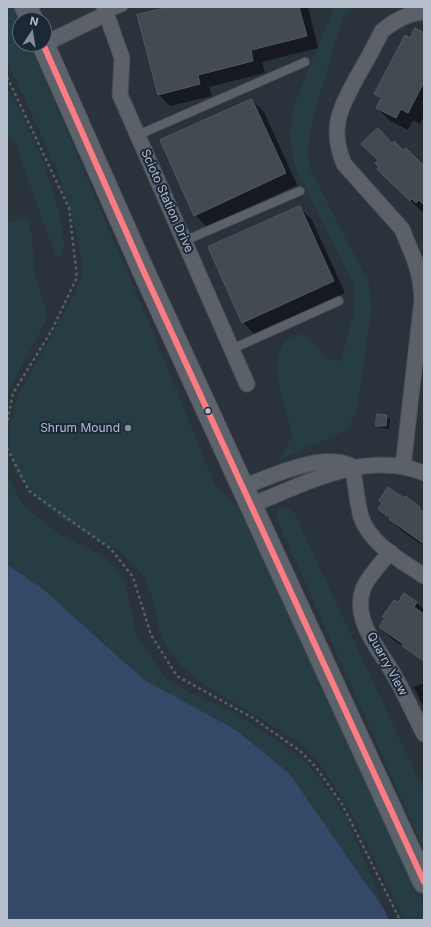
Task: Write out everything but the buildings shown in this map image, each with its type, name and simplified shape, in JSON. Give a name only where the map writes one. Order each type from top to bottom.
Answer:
[{"type":"main road","points":[[47,52],[143,270],[424,882]]},
{"type":"street","points":[[52,39],[105,11]]},
{"type":"street","name":"Scioto Station Drive","points":[[105,11],[122,58],[120,95],[247,384]]},
{"type":"street","points":[[403,467],[422,299],[420,279],[410,245],[402,229],[344,164],[338,151],[336,136],[339,112],[382,31],[402,17],[414,12],[424,12]]},
{"type":"street","points":[[247,496],[297,468],[326,462],[340,462],[353,467]]},
{"type":"street","points":[[247,496],[316,479],[353,467],[378,464],[403,467],[424,473]]},
{"type":"street","points":[[353,467],[361,517],[368,529],[379,543],[424,576]]},
{"type":"street","name":"Quarry View","points":[[390,552],[363,587],[361,604],[362,616],[370,638],[394,675],[424,734]]},
{"type":"lane","points":[[105,11],[123,7]]},
{"type":"lane","points":[[138,135],[305,62]]},
{"type":"lane","points":[[184,241],[300,190]]},
{"type":"lane","points":[[232,350],[339,301]]},
{"type":"lane","points":[[312,464],[316,479]]},
{"type":"path","points":[[7,77],[69,208],[77,277],[52,330],[13,394],[7,424]]},
{"type":"path","points":[[7,448],[29,491],[111,549],[133,577],[151,635],[177,676],[253,718],[300,751],[315,766],[342,804],[400,920]]},
{"type":"green space","points":[[7,7],[15,7],[17,12],[12,12],[12,52],[33,52],[156,340],[215,485],[242,510],[359,760],[424,906],[424,920],[405,920],[351,813],[320,764],[297,741],[203,684],[179,664],[161,637],[152,596],[141,572],[123,554],[60,518],[43,504],[15,472],[9,445],[10,425],[18,396],[74,295],[83,272],[76,232],[59,174],[7,61]]},
{"type":"green space","points":[[334,7],[350,7],[343,18],[314,114],[307,150],[310,169],[369,283],[371,311],[358,406],[348,430],[279,460],[293,434],[279,386],[278,360],[280,349],[287,339],[300,334],[311,340],[326,358],[341,361],[354,313],[353,283],[294,165],[290,133],[294,105]]},
{"type":"green space","points":[[7,87],[23,116],[43,161],[58,208],[65,245],[61,257],[55,255],[14,140],[7,134]]},
{"type":"green space","points":[[26,217],[32,236],[34,272],[48,317],[9,390],[7,398],[7,223]]},
{"type":"green space","points":[[7,476],[24,506],[61,535],[108,559],[125,583],[137,637],[167,680],[243,718],[282,744],[308,764],[347,818],[385,911],[289,773],[236,730],[143,679],[44,590],[7,564]]},
{"type":"green space","points":[[279,507],[293,510],[417,776],[424,787],[424,850],[276,517]]},
{"type":"water","points":[[7,564],[44,590],[143,679],[236,730],[289,773],[385,911],[389,920],[7,920]]},
{"type":"transit line","points":[[47,52],[143,270],[424,882]]},
{"type":"place","name":"Shrum Mound","points":[[128,428]]}]
